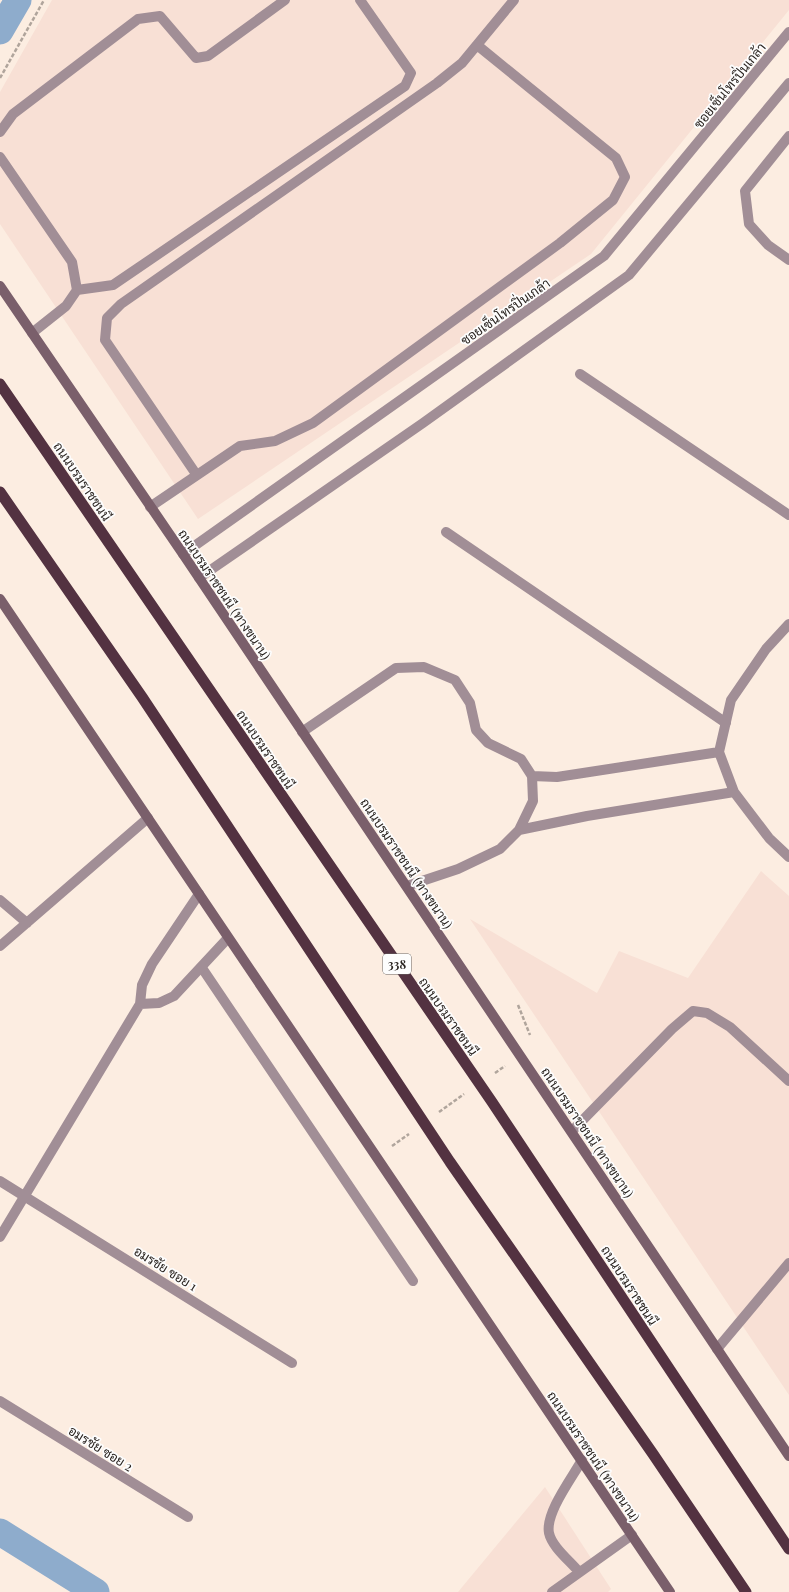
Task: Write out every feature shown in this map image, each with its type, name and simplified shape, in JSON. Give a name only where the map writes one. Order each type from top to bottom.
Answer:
[{"type":"highway","name":"ถนนบรมราชชนนี","points":[[0,384],[487,1095],[789,1549]]},
{"type":"highway","points":[[0,492],[142,697],[450,1162],[653,1454],[746,1592]]},
{"type":"main road","name":"ถนนบรมราชชนนี (ทางขนาน)","points":[[0,286],[183,554],[789,1456]]},
{"type":"main road","name":"ถนนบรมราชชนนี (ทางขนาน)","points":[[0,599],[670,1592]]},
{"type":"street","points":[[0,132],[13,114],[138,19],[160,16],[196,58],[208,56],[285,0]]},
{"type":"street","points":[[77,290],[113,284],[405,86],[411,73],[360,0]]},
{"type":"street","points":[[196,474],[105,340],[107,318],[121,304],[437,83],[462,63],[514,0]]},
{"type":"street","name":"ซอยเซ็นโทรปิ่นเกล้า","points":[[183,554],[604,256],[789,32]]},
{"type":"street","points":[[150,507],[196,474],[240,446],[276,442],[313,423],[560,243],[613,200],[625,177],[616,158],[477,45]]},
{"type":"street","points":[[198,578],[424,423],[629,275],[789,83]]},
{"type":"street","points":[[789,136],[745,191],[749,224],[768,245],[789,260]]},
{"type":"street","points":[[0,157],[72,262],[77,290],[66,306],[32,333]]},
{"type":"street","points":[[580,374],[789,515]]},
{"type":"street","points":[[446,532],[726,723]]},
{"type":"street","points":[[789,624],[766,649],[731,700],[719,752],[734,792],[770,838],[789,857]]},
{"type":"street","points":[[302,732],[396,668],[424,667],[455,680],[470,703],[476,730],[488,743],[521,759],[532,776],[533,801],[519,830],[500,849],[458,870],[406,886]]},
{"type":"street","points":[[532,776],[557,777],[719,752]]},
{"type":"street","points":[[519,830],[586,816],[734,792]]},
{"type":"street","points":[[0,946],[148,818]]},
{"type":"street","points":[[0,1237],[140,1004],[142,985],[152,964],[200,894]]},
{"type":"street","points":[[0,900],[27,923]]},
{"type":"street","points":[[140,1004],[159,1003],[174,996],[202,968],[228,938]]},
{"type":"street","points":[[202,968],[413,1281]]},
{"type":"street","points":[[572,1131],[693,1011],[707,1013],[730,1027],[789,1081]]},
{"type":"street","name":"อมรชัย ซอย 1","points":[[0,1180],[292,1363]]},
{"type":"street","points":[[717,1349],[789,1263]]},
{"type":"street","name":"อมรชัย ซอย 2","points":[[0,1401],[188,1517]]},
{"type":"street","points":[[579,1572],[554,1543],[549,1533],[550,1520],[556,1504],[582,1460]]},
{"type":"street","points":[[552,1592],[632,1535]]},
{"type":"path","points":[[0,78],[44,0]]},
{"type":"path","points":[[518,1005],[532,1038]]},
{"type":"path","points":[[489,1077],[509,1063]]},
{"type":"path","points":[[438,1113],[470,1090]]},
{"type":"path","points":[[386,1150],[412,1131]]},
{"type":"shaded area","points":[[52,0],[789,0],[789,10],[591,254],[198,519],[0,224],[0,92]]},
{"type":"shaded area","points":[[761,871],[789,896],[789,1395],[470,919],[597,993],[619,951],[688,978]]},
{"type":"shaded area","points":[[545,1487],[611,1589],[608,1592],[458,1592]]},
{"type":"waterway","points":[[0,31],[18,0]]},
{"type":"waterway","points":[[0,1532],[96,1592]]}]
